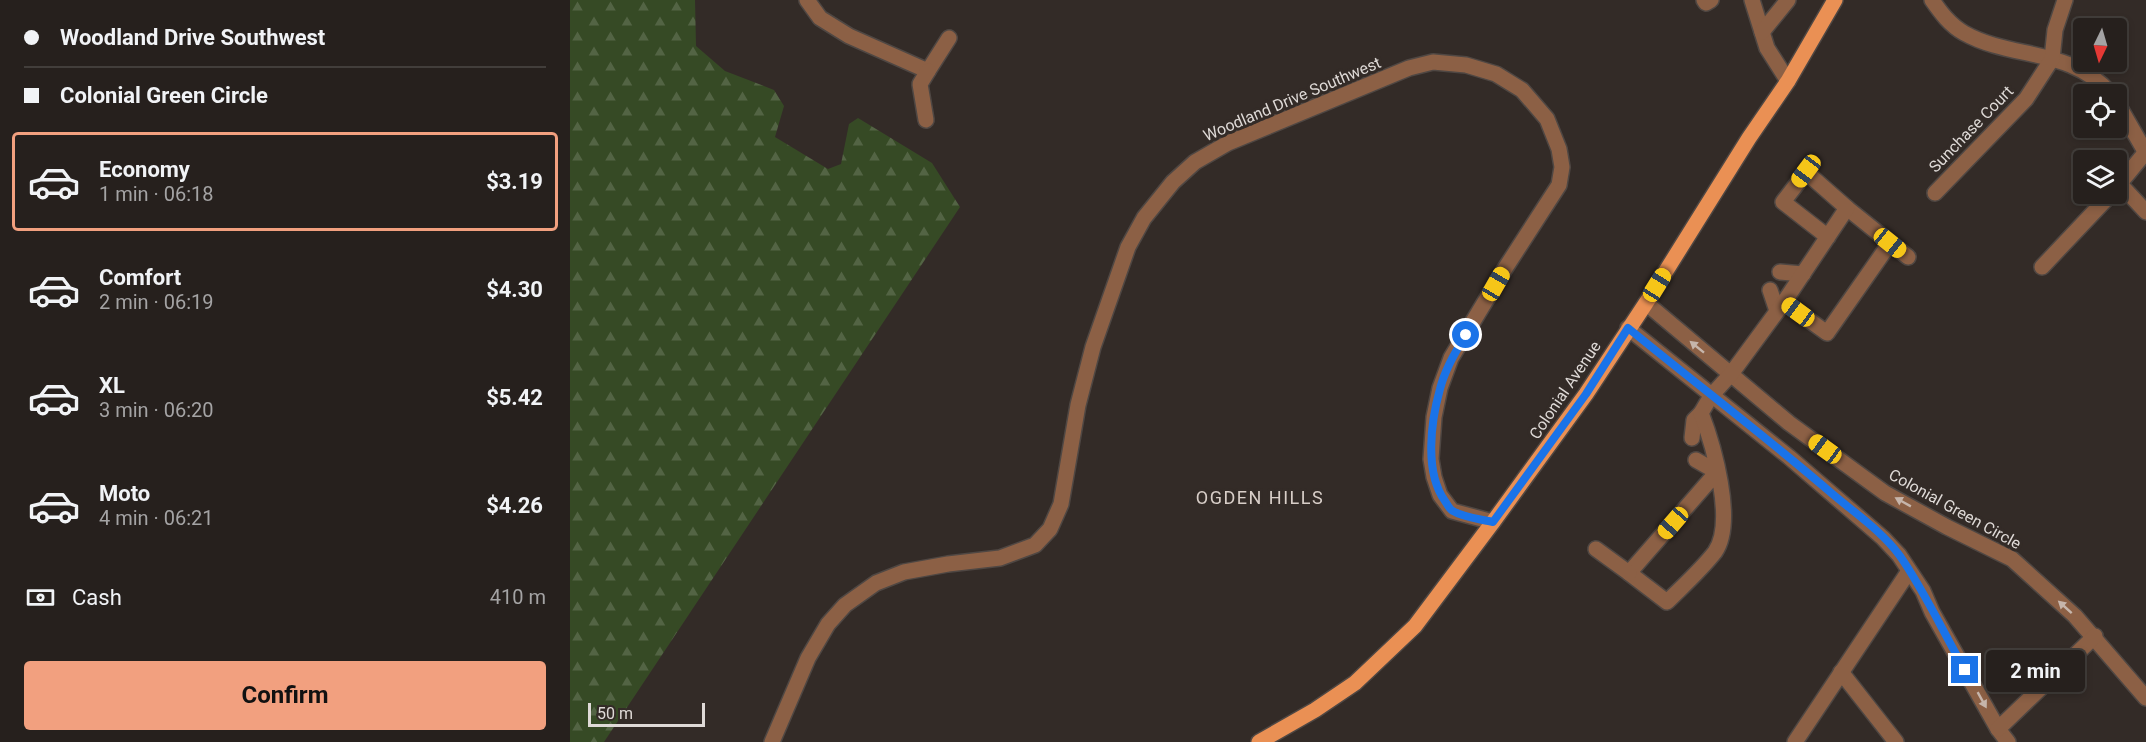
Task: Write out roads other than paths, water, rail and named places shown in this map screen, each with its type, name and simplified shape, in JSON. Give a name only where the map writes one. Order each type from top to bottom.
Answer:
[{"type":"main road","name":"Colonial Avenue","points":[[1259,742],[1315,710],[1355,683],[1415,626],[1586,394],[1749,138],[1788,81],[1835,0]]},
{"type":"street","points":[[807,0],[820,18],[849,36],[928,71]]},
{"type":"street","points":[[1752,0],[1767,48],[1788,81]]},
{"type":"street","points":[[1762,32],[1788,0]]},
{"type":"street","points":[[1932,0],[1943,16],[1966,34],[2077,68],[2100,84]]},
{"type":"street","points":[[2052,59],[2055,30],[2065,0]]},
{"type":"street","points":[[926,120],[920,84],[949,38]]},
{"type":"street","name":"Sunchase Court","points":[[1935,193],[2026,99],[2052,59]]},
{"type":"street","name":"Woodland Drive Southwest","points":[[772,742],[808,658],[828,624],[845,605],[876,583],[904,572],[1000,558],[1035,545],[1050,529],[1061,504],[1078,405],[1093,347],[1128,247],[1144,218],[1173,182],[1195,162],[1228,143],[1410,68],[1432,62],[1466,65],[1496,74],[1522,90],[1547,119],[1559,149],[1562,167],[1559,185],[1451,358],[1440,388],[1434,417],[1431,459],[1440,495],[1452,511],[1493,522]]},
{"type":"street","points":[[2127,120],[2146,153],[2127,175]]},
{"type":"street","points":[[1828,237],[1783,202],[1806,171],[1847,208],[1908,257]]},
{"type":"street","points":[[2127,197],[2146,212]]},
{"type":"street","points":[[2042,267],[2101,204]]},
{"type":"street","points":[[1692,438],[1694,420],[1731,374],[1847,208]]},
{"type":"street","points":[[1770,290],[1780,306],[1827,333],[1890,243]]},
{"type":"street","points":[[1780,272],[1803,274]]},
{"type":"street","name":"Colonial Green Circle","points":[[1646,303],[1789,423],[1885,493],[2012,559],[2095,636],[2146,698]]},
{"type":"street","points":[[1628,328],[1789,456],[1883,538],[1899,555],[1923,591],[1932,612],[1998,729],[2008,742]]},
{"type":"street","points":[[1596,549],[1667,602],[1716,550],[1722,533],[1723,514],[1711,438],[1701,413]]},
{"type":"street","points":[[1696,460],[1717,472]]},
{"type":"street","points":[[1629,573],[1717,472]]},
{"type":"street","points":[[1795,742],[1909,572]]},
{"type":"street","points":[[1998,729],[2095,636]]},
{"type":"street","points":[[1841,672],[1896,742]]},
{"type":"district","name":"OGDEN HILLS","points":[[1260,497]]}]
